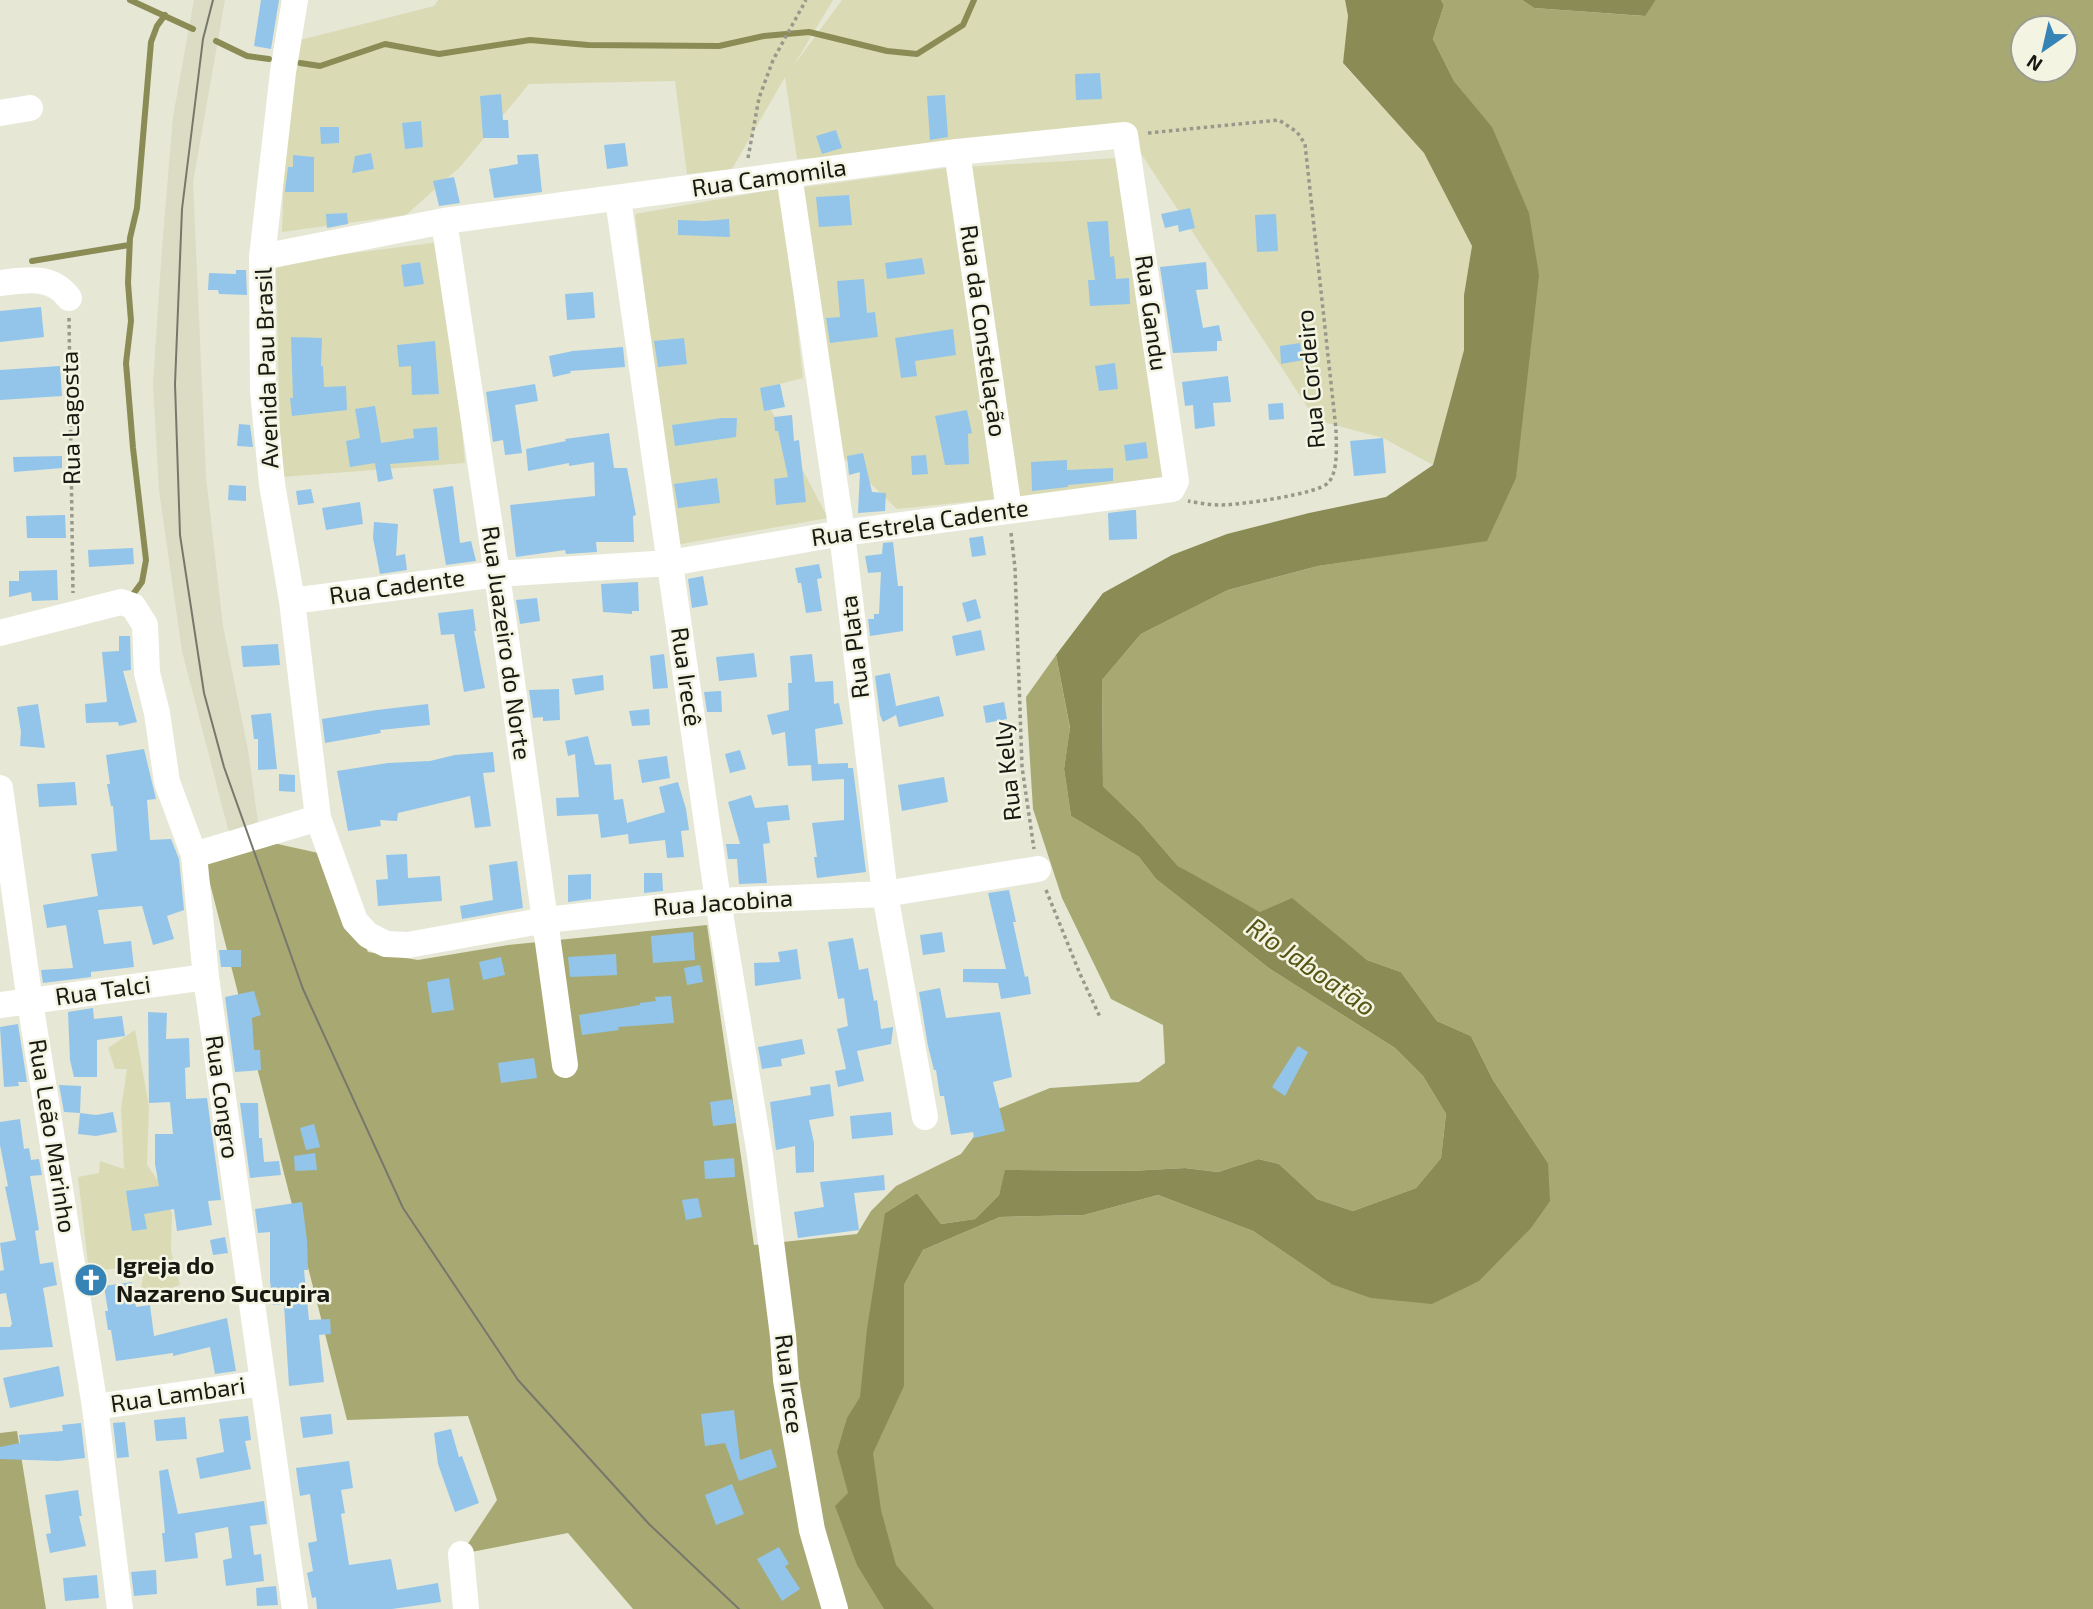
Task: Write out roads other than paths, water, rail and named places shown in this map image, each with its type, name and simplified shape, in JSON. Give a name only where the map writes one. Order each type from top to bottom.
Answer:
[{"type":"street","name":"Avenida Pau Brasil","points":[[295,0],[283,72],[262,257],[263,391],[272,484],[292,601],[318,818],[355,921],[368,935],[386,944],[408,945]]},
{"type":"street","points":[[0,113],[30,108]]},
{"type":"street","name":"Rua Camomila","points":[[262,257],[444,221],[957,152],[1125,135]]},
{"type":"street","name":"Rua Gandu","points":[[1125,135],[1175,481],[1171,489]]},
{"type":"street","name":"Rua da Constelação","points":[[957,152],[1009,510]]},
{"type":"street","name":"Rua Plata","points":[[789,176],[842,533],[885,894],[925,1117]]},
{"type":"street","name":"Rua Irecê","points":[[618,198],[718,901],[760,1156]]},
{"type":"street","name":"Rua Juazeiro do Norte","points":[[444,221],[497,574],[565,1065]]},
{"type":"street","points":[[0,284],[39,279],[63,290],[69,298]]},
{"type":"street","name":"Rua Estrela Cadente","points":[[670,563],[842,533],[1171,489]]},
{"type":"street","name":"Rua Cadente","points":[[292,601],[497,574],[670,563]]},
{"type":"street","name":"Rua Congro","points":[[0,634],[121,602],[133,606],[145,625],[147,673],[157,713],[167,782],[194,855],[206,977],[295,1609]]},
{"type":"street","name":"Rua Leão Marinho","points":[[0,788],[30,1002],[95,1407],[120,1609]]},
{"type":"street","points":[[194,855],[318,818]]},
{"type":"street","name":"Rua Jacobina","points":[[408,945],[546,920],[718,901],[885,894],[1038,869]]},
{"type":"street","name":"Rua Talci","points":[[0,1005],[206,977]]},
{"type":"street","name":"Rua Irece","points":[[760,1156],[786,1380],[812,1530],[835,1609]]},
{"type":"street","name":"Rua Lambari","points":[[95,1407],[262,1383]]},
{"type":"street","points":[[461,1554],[466,1609]]},
{"type":"water","name":"Rio Jaboatão","points":[[1345,0],[1441,0],[1444,5],[1433,39],[1454,81],[1492,127],[1529,213],[1539,275],[1516,478],[1487,541],[1318,566],[1228,590],[1141,634],[1102,680],[1103,786],[1139,821],[1178,866],[1260,912],[1292,898],[1367,960],[1401,972],[1437,1021],[1471,1036],[1493,1080],[1548,1163],[1550,1201],[1531,1228],[1479,1281],[1432,1304],[1371,1298],[1331,1284],[1253,1231],[1158,1195],[1084,1215],[1000,1217],[923,1250],[904,1285],[904,1386],[873,1453],[881,1510],[896,1565],[934,1609],[884,1609],[857,1565],[835,1506],[848,1493],[837,1452],[847,1418],[860,1397],[867,1329],[885,1213],[917,1193],[941,1224],[975,1219],[999,1195],[1005,1170],[1130,1171],[1185,1168],[1218,1172],[1258,1159],[1279,1164],[1317,1199],[1353,1211],[1416,1188],[1441,1158],[1446,1114],[1423,1076],[1395,1048],[1270,969],[1156,879],[1139,857],[1071,816],[1064,769],[1070,728],[1056,655],[1103,593],[1172,555],[1227,534],[1386,497],[1433,465],[1464,350],[1464,295],[1472,246],[1424,153],[1343,63],[1348,16]]},
{"type":"water","points":[[1522,0],[1656,0],[1645,16],[1534,8]]},
{"type":"waterway","points":[[130,0],[193,29]]},
{"type":"waterway","points":[[300,63],[320,66],[385,44],[439,54],[530,40],[588,45],[719,46],[764,36],[809,32],[887,51],[917,54],[963,25],[974,0]]},
{"type":"waterway","points":[[131,597],[142,582],[146,560],[126,363],[131,321],[128,283],[130,238],[137,208],[151,42],[165,15]]},
{"type":"waterway","points":[[216,41],[247,56],[269,59]]},
{"type":"waterway","points":[[32,261],[129,245]]},
{"type":"tram line","points":[[213,0],[203,39],[182,209],[175,384],[180,535],[204,693],[224,767],[303,989],[403,1208],[518,1380],[649,1524],[739,1609]]},
{"type":"place","name":"Igreja do Nazareno Sucupira","points":[[91,1280]]}]
